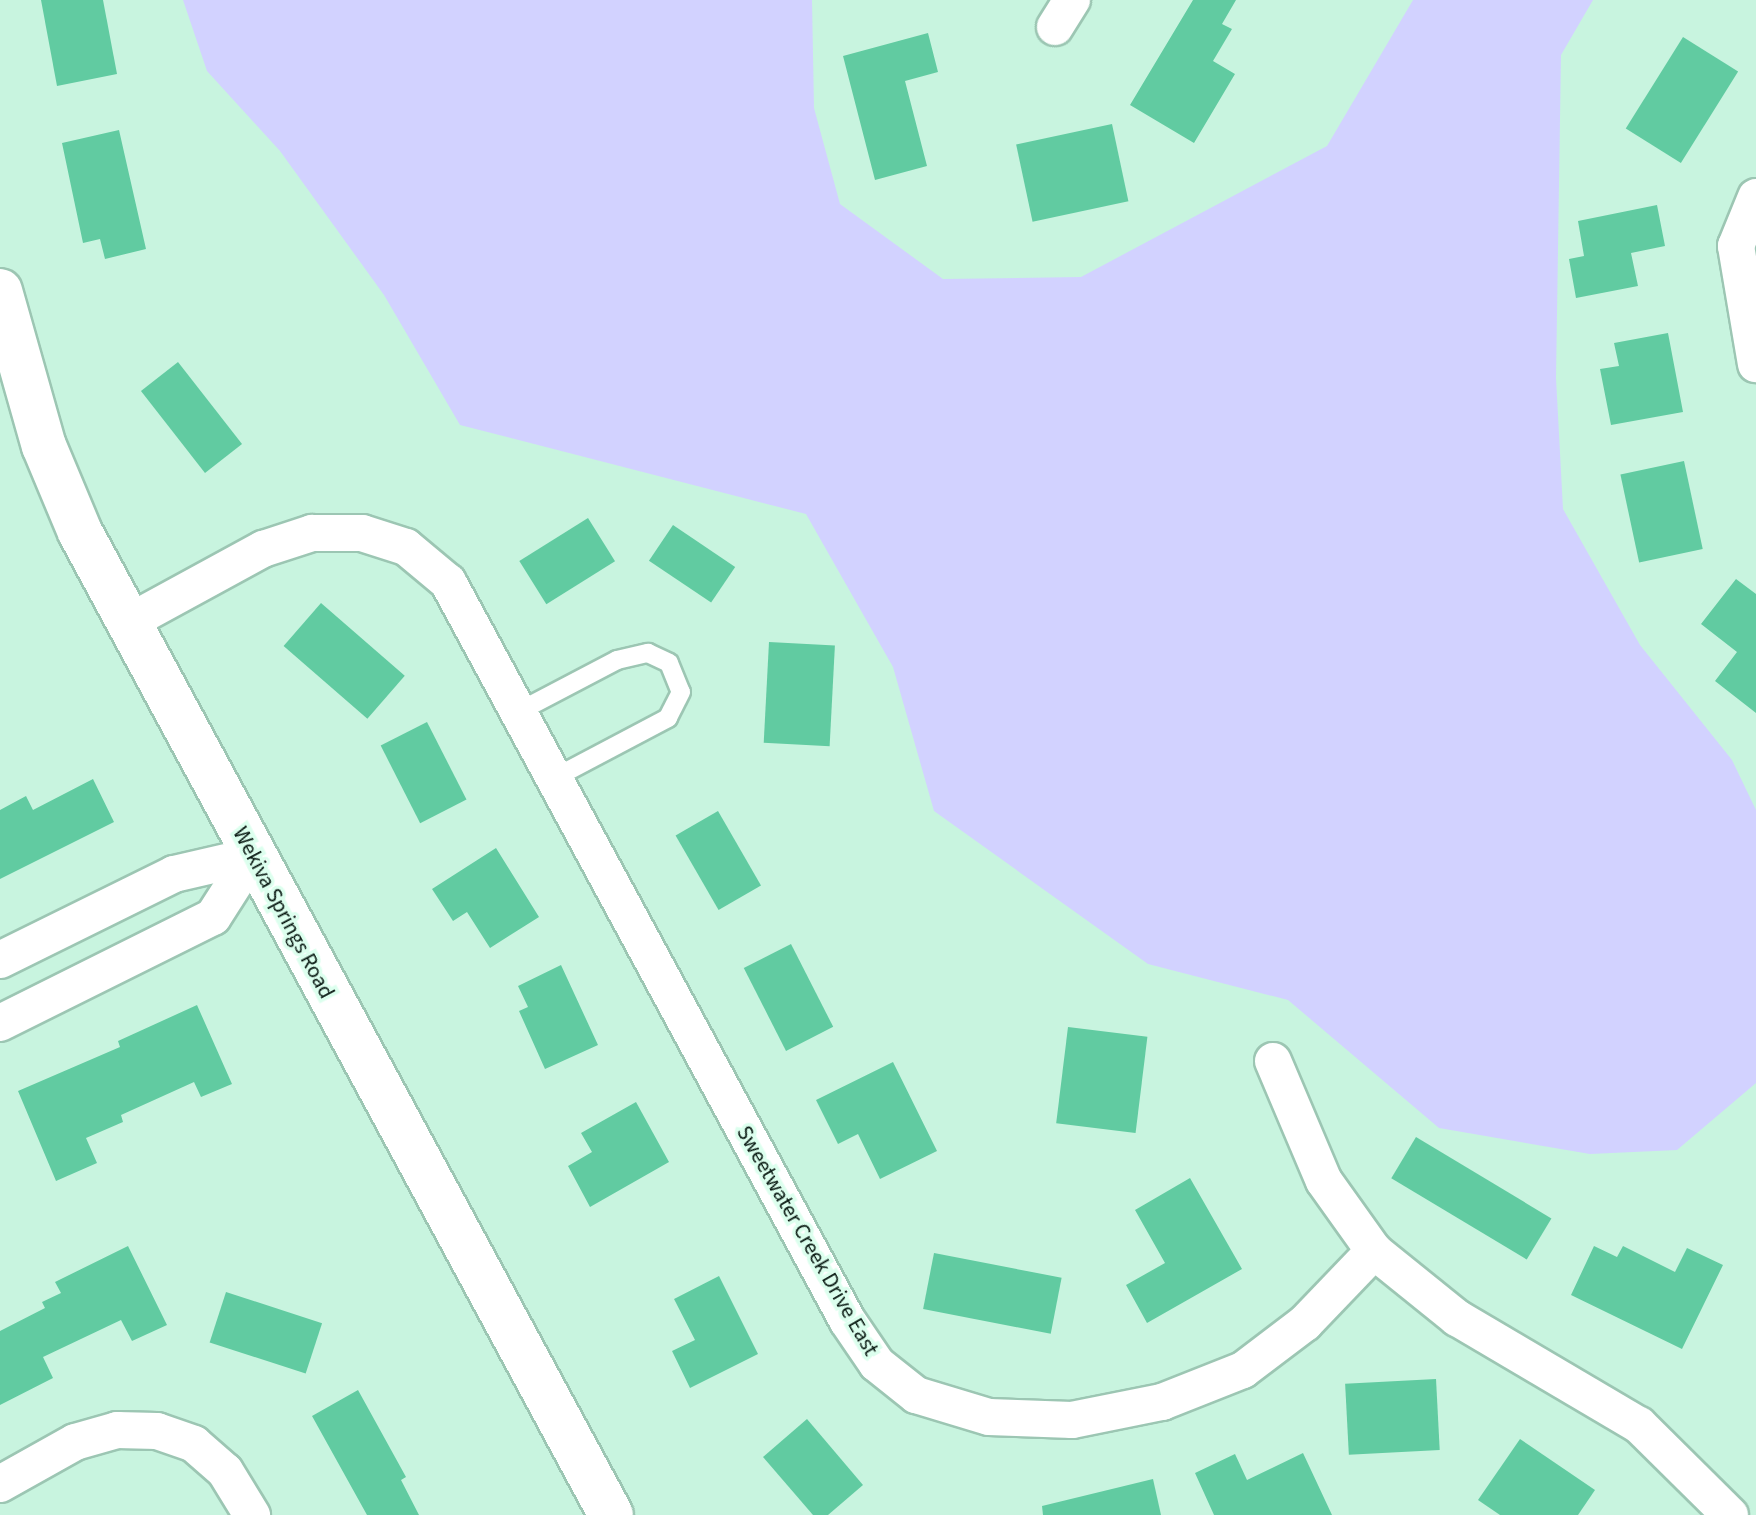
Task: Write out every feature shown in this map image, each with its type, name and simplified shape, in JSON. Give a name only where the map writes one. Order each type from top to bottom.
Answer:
[{"type":"main road","name":"Wekiva Springs Road","points":[[0,291],[44,446],[80,532],[252,856],[611,1515]]},
{"type":"street","points":[[1756,197],[1736,246],[1756,364]]},
{"type":"street","name":"Sweetwater Creek Drive East","points":[[129,622],[263,549],[312,533],[362,533],[406,547],[448,582],[847,1320],[877,1364],[916,1395],[989,1417],[1072,1420],[1162,1402],[1243,1370],[1305,1323],[1374,1251]]},
{"type":"street","points":[[0,960],[174,874],[252,856]]},
{"type":"street","points":[[0,1022],[213,917],[252,856]]},
{"type":"street","points":[[1273,1061],[1324,1181],[1374,1251],[1457,1318],[1639,1425],[1730,1515]]},
{"type":"street","points":[[0,1484],[75,1442],[117,1430],[157,1431],[194,1444],[225,1471],[252,1515]]},
{"type":"lane","points":[[518,712],[617,660],[648,653],[669,663],[681,692],[668,718],[554,778]]},
{"type":"shaded area","points":[[183,0],[812,0],[814,108],[840,204],[943,279],[1081,277],[1327,146],[1413,0],[1593,0],[1561,55],[1556,378],[1563,509],[1640,645],[1732,760],[1756,810],[1756,1083],[1677,1150],[1590,1154],[1439,1128],[1288,1000],[1148,964],[934,811],[893,667],[806,514],[460,425],[384,295],[280,151],[207,71]]},
{"type":"building","points":[[41,0],[103,0],[117,74],[57,86]]},
{"type":"building","points":[[1193,0],[1236,0],[1222,24],[1232,29],[1213,61],[1235,74],[1194,143],[1130,105]]},
{"type":"building","points":[[928,33],[938,72],[905,81],[927,166],[875,180],[843,56]]},
{"type":"building","points":[[1683,37],[1738,71],[1681,163],[1626,129]]},
{"type":"building","points":[[1112,124],[1128,201],[1033,222],[1016,144]]},
{"type":"building","points":[[119,130],[146,249],[105,259],[100,239],[83,243],[62,143]]},
{"type":"building","points":[[1657,205],[1665,246],[1631,253],[1638,286],[1576,298],[1569,259],[1584,256],[1578,221]]},
{"type":"building","points":[[1668,333],[1683,412],[1611,425],[1600,369],[1619,366],[1614,343]]},
{"type":"building","points":[[178,362],[242,444],[205,473],[141,391]]},
{"type":"building","points":[[1684,461],[1703,549],[1639,563],[1620,475]]},
{"type":"building","points":[[588,518],[615,561],[546,604],[519,561]]},
{"type":"building","points":[[673,525],[735,567],[711,603],[649,561]]},
{"type":"building","points":[[1736,579],[1756,594],[1756,713],[1715,681],[1737,652],[1701,624]]},
{"type":"building","points":[[321,603],[405,676],[367,719],[284,646]]},
{"type":"building","points":[[769,642],[835,645],[830,746],[764,743]]},
{"type":"building","points":[[427,722],[466,800],[420,823],[381,746]]},
{"type":"building","points":[[93,779],[114,822],[0,879],[0,810],[26,796],[33,810]]},
{"type":"building","points":[[718,811],[761,885],[719,910],[676,836]]},
{"type":"building","points":[[496,848],[539,917],[490,948],[467,912],[453,921],[432,889]]},
{"type":"building","points":[[791,944],[833,1027],[786,1051],[744,968]]},
{"type":"building","points":[[561,965],[598,1045],[545,1069],[519,1011],[528,1007],[518,986]]},
{"type":"building","points":[[197,1005],[232,1084],[201,1097],[194,1082],[121,1115],[123,1122],[86,1138],[97,1163],[56,1181],[18,1091],[120,1047],[118,1041]]},
{"type":"building","points":[[1068,1027],[1147,1037],[1136,1133],[1056,1123]]},
{"type":"building","points":[[893,1062],[937,1151],[880,1179],[858,1134],[838,1144],[816,1100]]},
{"type":"building","points":[[636,1102],[669,1162],[590,1207],[568,1166],[592,1152],[581,1133]]},
{"type":"building","points":[[1416,1137],[1551,1218],[1527,1260],[1391,1178]]},
{"type":"building","points":[[1190,1178],[1242,1269],[1147,1323],[1126,1285],[1165,1263],[1135,1210]]},
{"type":"building","points":[[128,1246],[167,1325],[132,1341],[121,1320],[43,1357],[53,1378],[0,1405],[0,1331],[45,1308],[42,1302],[61,1293],[55,1282]]},
{"type":"building","points":[[1594,1246],[1617,1257],[1623,1246],[1675,1272],[1687,1248],[1723,1265],[1682,1349],[1571,1295]]},
{"type":"building","points":[[934,1253],[1062,1278],[1051,1334],[923,1309]]},
{"type":"building","points":[[719,1276],[758,1354],[690,1388],[672,1351],[695,1340],[674,1299]]},
{"type":"building","points":[[226,1292],[322,1323],[306,1374],[210,1342]]},
{"type":"building","points":[[1436,1379],[1440,1450],[1349,1455],[1345,1384]]},
{"type":"building","points":[[358,1390],[406,1477],[401,1480],[419,1515],[367,1515],[312,1416]]},
{"type":"building","points":[[807,1419],[863,1485],[828,1515],[813,1515],[763,1457]]},
{"type":"building","points":[[1520,1439],[1595,1490],[1578,1515],[1500,1515],[1478,1500]]},
{"type":"building","points":[[1303,1453],[1332,1515],[1214,1515],[1195,1473],[1235,1454],[1247,1480]]},
{"type":"building","points":[[1153,1479],[1161,1515],[1043,1515],[1042,1506]]}]
